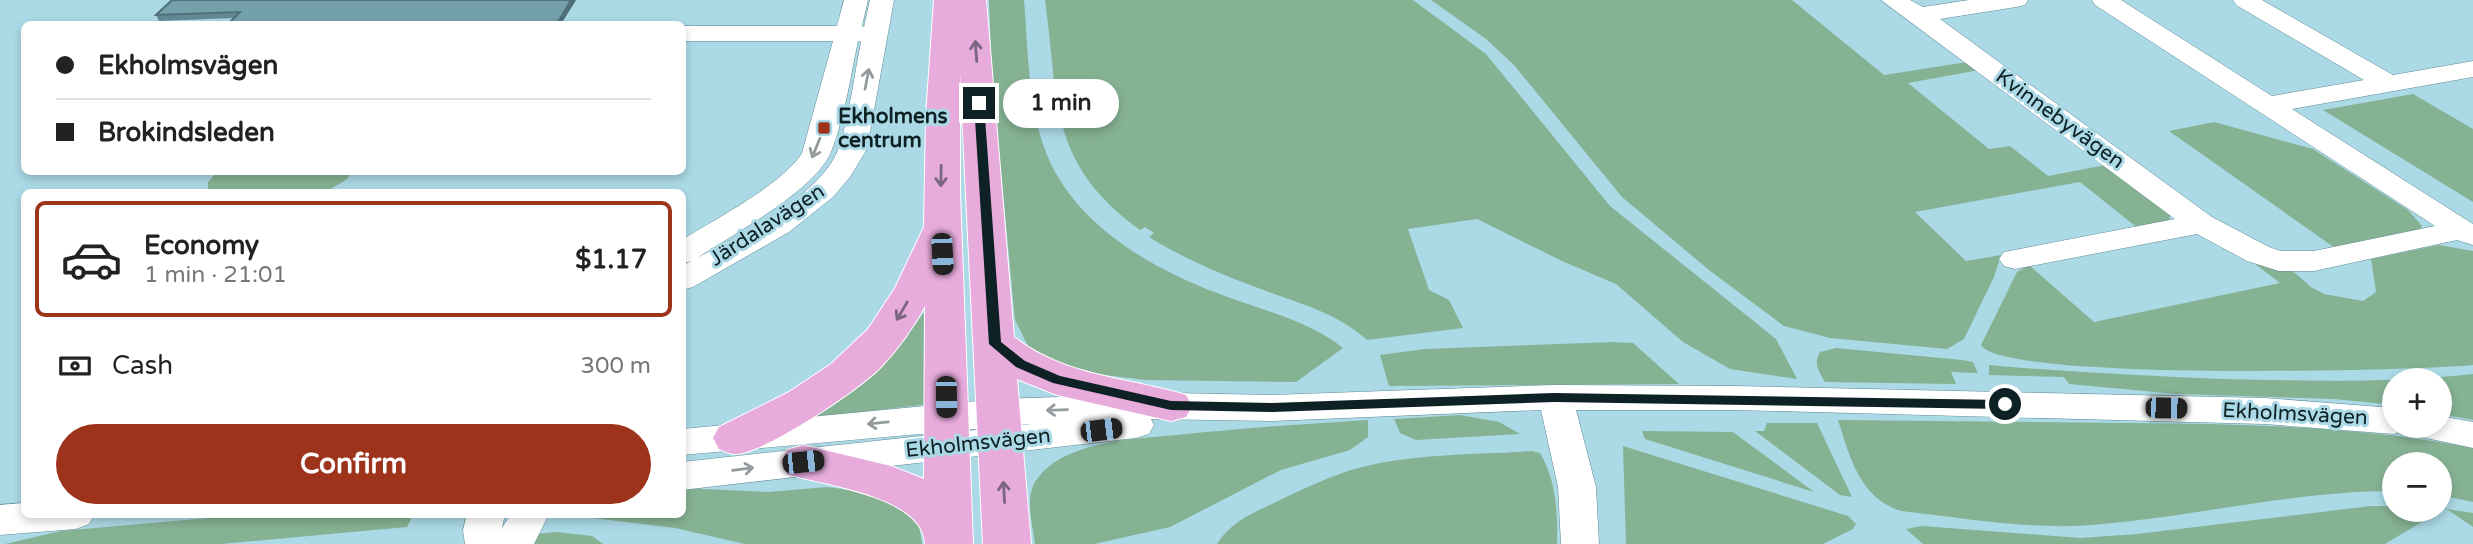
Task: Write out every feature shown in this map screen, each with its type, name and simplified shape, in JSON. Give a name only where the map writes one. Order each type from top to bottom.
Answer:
[{"type":"main road","points":[[948,537],[945,310],[940,227],[944,52],[949,0]]},
{"type":"main road","points":[[971,0],[1007,544]]},
{"type":"main road","points":[[735,438],[824,393],[876,348],[899,317],[914,289],[940,227]]},
{"type":"main road","points":[[995,344],[1020,364],[1057,380],[1171,406]]},
{"type":"main road","points":[[803,462],[891,483],[920,497],[948,537]]},
{"type":"street","name":"Kvinnebyvägen","points":[[1893,0],[1919,15],[2201,224],[2258,254],[2279,261],[2297,262],[2467,234]]},
{"type":"street","points":[[1919,15],[2016,0]]},
{"type":"street","name":"Kvinnebyvägen","points":[[2104,0],[2467,234]]},
{"type":"street","points":[[2245,0],[2389,84]]},
{"type":"street","points":[[686,33],[738,32],[864,19]]},
{"type":"street","name":"Järdalavägen","points":[[686,251],[780,190],[808,166],[816,153],[864,19]]},
{"type":"street","name":"Järdalavägen","points":[[686,278],[803,207],[842,170],[853,149],[864,19]]},
{"type":"street","points":[[2269,105],[2473,69]]},
{"type":"street","points":[[2015,259],[2201,224]]},
{"type":"street","points":[[1554,397],[1578,480],[1580,544]]},
{"type":"street","name":"Ekholmsvägen","points":[[1000,426],[1272,408],[1554,397],[1736,398],[2193,409],[2338,415],[2382,420]]},
{"type":"street","name":"Ekholmsvägen","points":[[686,442],[946,431],[1171,406],[1272,408]]},
{"type":"street","name":"Ekholmsvägen","points":[[686,476],[803,462],[946,431]]},
{"type":"street","points":[[2452,431],[2473,435]]},
{"type":"street","points":[[0,520],[25,518]]},
{"type":"street","points":[[484,544],[482,530],[485,518]]},
{"type":"street","points":[[511,544],[526,526],[529,518]]},
{"type":"green space","points":[[989,0],[1024,0],[1032,93],[1044,147],[1056,173],[1072,197],[1091,218],[1138,255],[1164,269],[1217,293],[1299,323],[1343,348],[1296,382],[1146,380],[1087,373],[1038,356],[1028,346],[1015,320],[992,78]]},
{"type":"green space","points":[[1045,0],[1413,0],[1486,54],[1610,206],[1776,339],[1797,379],[1730,369],[1683,342],[1616,284],[1477,219],[1408,229],[1429,290],[1449,300],[1463,328],[1367,340],[1332,316],[1177,253],[1149,237],[1154,233],[1145,227],[1140,230],[1110,205],[1088,180],[1073,155],[1057,100]]},
{"type":"green space","points":[[1431,0],[1792,0],[1884,75],[1974,61],[1985,69],[1908,83],[1989,149],[2010,146],[2048,176],[2111,164],[2171,209],[2169,222],[2139,229],[2080,182],[1915,212],[1966,261],[2001,255],[1994,277],[1964,339],[1947,349],[1830,338],[1784,326],[1709,270],[1622,197],[1514,65],[1486,39]]},
{"type":"green space","points":[[2413,94],[2473,129],[2473,202],[2323,110]]},
{"type":"green space","points":[[2214,122],[2313,149],[2408,210],[2422,226],[2420,230],[2335,248],[2169,131]]},
{"type":"green space","points":[[214,175],[350,175],[330,189],[208,189],[208,182]]},
{"type":"green space","points":[[2439,245],[2473,251],[2473,365],[2297,371],[2130,369],[2058,364],[2006,356],[1981,345],[2017,272],[2029,265],[2094,322],[2280,283],[2241,253],[2295,273],[2324,294],[2363,301],[2376,292],[2371,259]]},
{"type":"green space","points":[[929,306],[929,404],[803,419],[892,354]]},
{"type":"green space","points":[[1633,343],[1679,384],[1389,386],[1380,355],[1425,349]]},
{"type":"green space","points":[[1836,348],[1962,360],[1973,362],[1978,373],[1951,372],[1956,384],[1825,382],[1818,367],[1818,356],[1820,352]]},
{"type":"green space","points":[[1989,365],[2223,379],[2382,380],[2382,404],[2334,399],[2177,394],[2069,384],[2064,377],[1989,375]]},
{"type":"green space","points":[[2473,374],[2473,420],[2452,416],[2452,376]]},
{"type":"green space","points":[[1460,415],[1499,422],[1520,434],[1416,440],[1400,433],[1394,419]]},
{"type":"green space","points":[[1368,420],[1368,437],[1350,450],[1281,470],[1170,527],[1094,544],[1035,544],[1030,507],[1033,486],[1039,476],[1053,464],[1081,450],[1136,439]]},
{"type":"green space","points":[[1838,420],[2216,424],[2345,431],[2473,448],[2473,502],[2452,498],[2452,452],[2382,452],[2382,491],[2318,495],[2092,525],[2021,525],[1901,511],[1887,505],[1866,487],[1847,448]]},
{"type":"green space","points":[[1767,423],[1817,423],[1852,497],[1840,495],[1755,431],[1764,431]]},
{"type":"green space","points":[[1642,431],[1733,432],[1814,492],[1645,439]]},
{"type":"green space","points":[[1623,446],[1848,516],[1856,524],[1853,529],[1823,544],[1626,544]]},
{"type":"green space","points":[[1532,451],[1540,453],[1553,485],[1557,544],[1217,544],[1228,530],[1248,516],[1351,470],[1395,460]]},
{"type":"green space","points":[[827,487],[876,496],[901,506],[910,513],[917,522],[922,544],[745,544],[675,528],[593,518],[686,518],[686,488],[768,492]]},
{"type":"green space","points":[[2371,506],[2382,506],[2382,522],[2422,522],[2385,544],[1923,544],[1906,529],[1922,526],[2080,538],[2137,534]]},
{"type":"green space","points":[[2452,510],[2473,513],[2473,527],[2452,513]]},
{"type":"green space","points":[[208,518],[412,518],[407,527],[221,544],[5,544],[61,531]]},
{"type":"green space","points":[[556,532],[592,536],[603,544],[527,544],[535,534]]},
{"type":"building","points":[[172,0],[571,0],[559,21],[231,21],[240,12],[156,15]]},
{"type":"place","name":"Ekholmens centrum","points":[[824,128]]},
{"type":"route","points":[[979,103],[995,344],[1020,364],[1057,380],[1171,406],[1272,408],[1554,397],[2005,404]]}]
